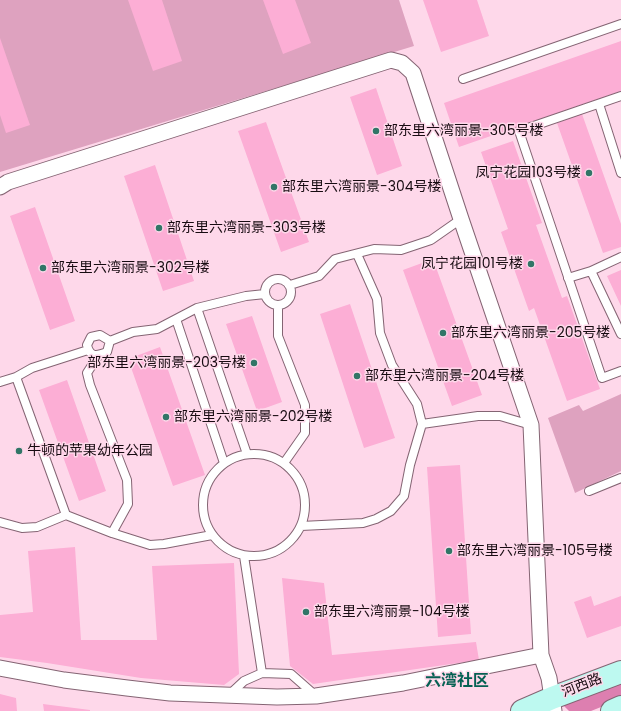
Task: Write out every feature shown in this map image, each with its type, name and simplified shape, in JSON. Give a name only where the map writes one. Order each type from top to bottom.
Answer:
[{"type":"main road","name":"河西路","points":[[522,711],[553,704],[621,672]]},
{"type":"main road","points":[[612,711],[621,707]]},
{"type":"street","points":[[0,187],[8,182],[391,60],[402,63],[414,74],[461,219],[531,425],[541,655],[549,678],[553,704]]},
{"type":"street","points":[[0,668],[64,680],[170,693],[228,695],[278,704],[316,696],[403,683],[541,655]]},
{"type":"lane","points":[[464,79],[621,24]]},
{"type":"lane","points":[[621,96],[519,131],[602,378],[621,371]]},
{"type":"lane","points":[[599,104],[621,173]]},
{"type":"lane","points":[[290,285],[319,276],[335,259],[374,249],[401,250],[431,240],[461,219]]},
{"type":"lane","points":[[301,526],[363,523],[376,519],[391,511],[404,496],[410,465],[422,424],[417,404],[392,365],[380,333],[376,299],[357,254]]},
{"type":"lane","points":[[568,278],[591,271],[621,257]]},
{"type":"lane","points":[[591,271],[621,334]]},
{"type":"lane","points":[[281,278],[290,285],[291,296],[286,303],[278,305],[269,302],[265,294],[266,285],[272,279],[281,278]]},
{"type":"lane","points":[[112,533],[128,504],[127,480],[87,373],[98,356],[107,352],[110,342],[133,332],[157,329],[197,308],[246,296],[265,294]]},
{"type":"lane","points":[[278,305],[278,336],[305,405],[305,433],[284,463]]},
{"type":"lane","points":[[197,308],[247,454]]},
{"type":"lane","points":[[176,319],[224,463]]},
{"type":"lane","points":[[98,356],[92,355],[88,350],[87,345],[91,338],[100,335],[110,342]]},
{"type":"lane","points":[[0,382],[16,377],[32,368],[88,350]]},
{"type":"lane","points":[[16,377],[66,515]]},
{"type":"lane","points":[[422,424],[478,416],[500,416],[531,425]]},
{"type":"lane","points":[[247,454],[260,454],[272,457],[284,463],[294,473],[301,485],[305,499],[305,513],[301,526],[291,541],[278,551],[262,556],[244,556],[232,552],[221,545],[212,535],[204,521],[202,505],[205,489],[212,474],[224,463],[235,457],[247,454]]},
{"type":"lane","points":[[589,491],[621,478]]},
{"type":"lane","points":[[0,522],[22,528],[37,527],[66,515],[112,533],[150,545],[164,544],[212,535]]},
{"type":"lane","points":[[244,556],[262,673]]},
{"type":"lane","points":[[228,695],[244,681],[262,673],[290,674],[316,696]]},
{"type":"shaded area","points":[[0,0],[399,0],[414,46],[0,172]]},
{"type":"shaded area","points":[[621,394],[621,471],[575,493],[548,418],[579,405],[583,411]]},
{"type":"shaded area","points":[[621,680],[621,699],[591,711],[569,711],[563,705]]},
{"type":"building","points":[[128,0],[162,0],[182,61],[153,71]]},
{"type":"building","points":[[263,0],[295,0],[311,43],[283,54]]},
{"type":"building","points":[[423,0],[477,0],[489,36],[441,52]]},
{"type":"building","points":[[0,38],[30,125],[6,133],[0,115]]},
{"type":"building","points":[[621,41],[621,91],[459,147],[444,103]]},
{"type":"building","name":"部东里六湾丽景-305号楼","points":[[376,88],[402,166],[377,175],[350,97]]},
{"type":"building","name":"凤宁花园103号楼","points":[[582,114],[621,224],[621,247],[603,253],[557,123]]},
{"type":"building","name":"部东里六湾丽景-304号楼","points":[[266,122],[309,242],[281,252],[238,131]]},
{"type":"building","name":"凤宁花园101号楼","points":[[513,141],[542,223],[536,225],[562,298],[567,296],[600,389],[567,401],[534,308],[529,311],[501,232],[508,229],[481,152]]},
{"type":"building","name":"部东里六湾丽景-303号楼","points":[[155,165],[194,281],[163,291],[124,176]]},
{"type":"building","name":"部东里六湾丽景-302号楼","points":[[35,207],[75,321],[50,330],[10,216]]},
{"type":"building","name":"部东里六湾丽景-205号楼","points":[[433,259],[482,395],[452,406],[403,270]]},
{"type":"building","points":[[621,270],[621,306],[607,276]]},
{"type":"building","name":"部东里六湾丽景-204号楼","points":[[350,304],[395,438],[364,448],[320,314]]},
{"type":"building","name":"部东里六湾丽景-203号楼","points":[[252,316],[282,402],[257,411],[226,324]]},
{"type":"building","name":"部东里六湾丽景-202号楼","points":[[160,347],[205,475],[173,486],[128,359]]},
{"type":"building","points":[[67,380],[106,491],[79,501],[39,390]]},
{"type":"building","name":"部东里六湾丽景-105号楼","points":[[460,465],[471,634],[438,637],[427,467]]},
{"type":"building","points":[[75,547],[81,640],[157,640],[152,566],[234,563],[239,674],[224,685],[141,678],[0,657],[0,615],[33,612],[28,551]]},
{"type":"building","name":"部东里六湾丽景-104号楼","points":[[282,578],[324,583],[332,655],[476,642],[479,660],[313,684],[290,666]]},
{"type":"building","points":[[591,596],[594,606],[621,596],[621,626],[587,638],[574,602]]},
{"type":"building","points":[[0,694],[16,698],[17,711],[0,711]]},
{"type":"building","points":[[43,704],[90,710],[90,711],[44,711]]},
{"type":"place","name":"部东里六湾丽景-305号楼","points":[[376,131]]},
{"type":"place","name":"凤宁花园103号楼","points":[[589,173]]},
{"type":"place","name":"部东里六湾丽景-304号楼","points":[[274,187]]},
{"type":"place","name":"部东里六湾丽景-303号楼","points":[[159,228]]},
{"type":"place","name":"凤宁花园101号楼","points":[[531,264]]},
{"type":"place","name":"部东里六湾丽景-302号楼","points":[[43,268]]},
{"type":"place","name":"部东里六湾丽景-205号楼","points":[[443,333]]},
{"type":"place","name":"部东里六湾丽景-203号楼","points":[[254,363]]},
{"type":"place","name":"部东里六湾丽景-204号楼","points":[[357,376]]},
{"type":"place","name":"部东里六湾丽景-202号楼","points":[[166,417]]},
{"type":"place","name":"牛顿的苹果幼年公园","points":[[19,451]]},
{"type":"place","name":"部东里六湾丽景-105号楼","points":[[449,551]]},
{"type":"place","name":"部东里六湾丽景-104号楼","points":[[306,612]]},
{"type":"district","name":"六湾社区","points":[[457,682]]}]
